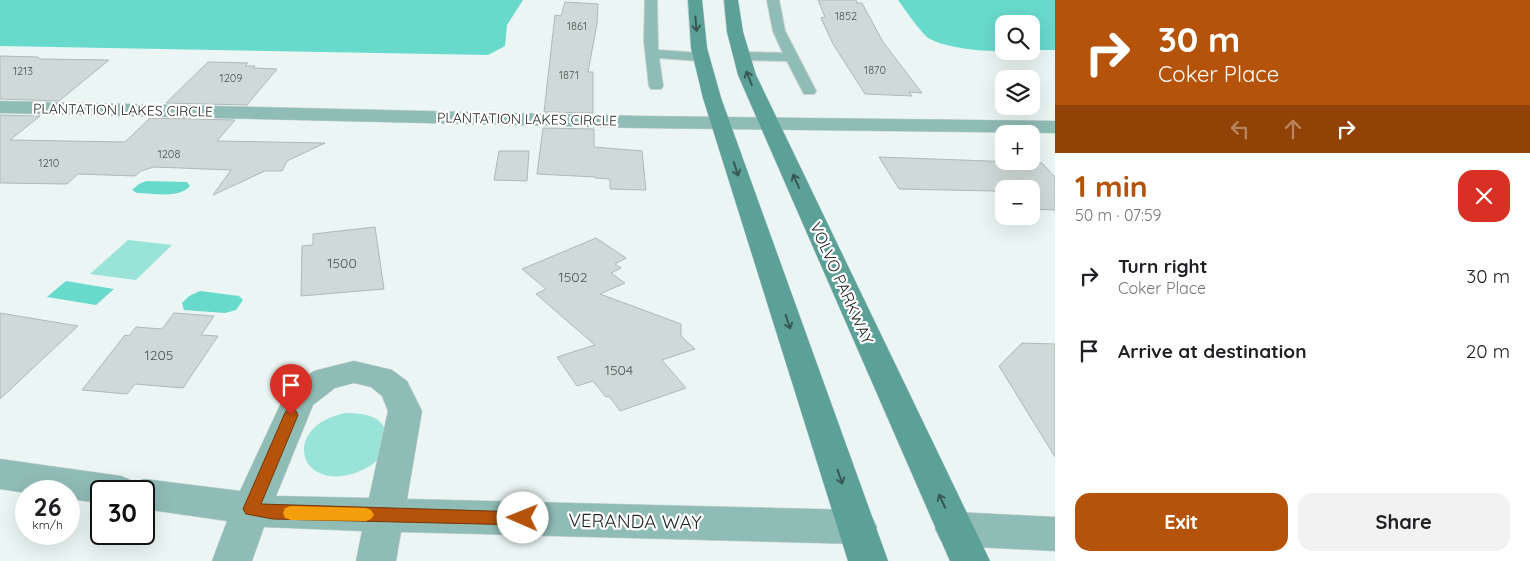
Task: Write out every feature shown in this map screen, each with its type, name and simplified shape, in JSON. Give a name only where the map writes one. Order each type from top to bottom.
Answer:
[{"type":"main road","points":[[695,0],[700,56],[720,122],[862,544]]},
{"type":"main road","name":"VOLVO PARKWAY","points":[[731,0],[735,32],[747,75],[963,545]]},
{"type":"street","name":"PLANTATION LAKES CIRCLE","points":[[0,107],[1055,127]]},
{"type":"street","points":[[232,561],[251,509],[298,398],[324,379],[354,372],[381,378],[395,389],[405,411],[376,561]]},
{"type":"street","points":[[0,474],[90,487]]},
{"type":"street","name":"VERANDA WAY","points":[[155,496],[273,512],[386,515],[862,544]]},
{"type":"street","points":[[963,545],[1055,534]]},
{"type":"lane","points":[[651,0],[650,41],[656,86]]},
{"type":"lane","points":[[773,0],[779,31],[809,91]]},
{"type":"lane","points":[[653,54],[700,56]]},
{"type":"lane","points":[[741,56],[792,57]]},
{"type":"shaded area","points":[[0,0],[523,0],[507,25],[505,46],[488,55],[0,46]]},
{"type":"shaded area","points":[[898,0],[1055,0],[1055,50],[1040,50],[1040,15],[995,15],[995,51],[947,45],[930,39],[922,32]]},
{"type":"shaded area","points":[[146,181],[187,182],[190,186],[179,193],[173,194],[137,193],[132,190]]},
{"type":"shaded area","points":[[128,240],[172,245],[136,280],[90,274]]},
{"type":"shaded area","points":[[66,281],[114,289],[96,305],[47,297]]},
{"type":"shaded area","points":[[200,291],[239,296],[243,300],[236,310],[225,313],[184,310],[182,303],[189,296]]},
{"type":"shaded area","points":[[345,413],[362,414],[379,421],[386,434],[383,449],[376,461],[358,472],[336,476],[321,474],[310,466],[305,455],[305,443],[311,431],[324,420]]},
{"type":"building","points":[[818,0],[856,0],[857,3],[862,3],[883,42],[922,93],[909,92],[912,96],[865,94],[833,44],[821,18],[825,17]]},
{"type":"building","points":[[565,2],[598,4],[597,24],[588,72],[593,72],[593,113],[544,112],[555,15],[561,16]]},
{"type":"building","points":[[0,56],[38,57],[40,59],[109,60],[59,101],[0,99]]},
{"type":"building","points":[[208,62],[248,63],[245,66],[277,69],[247,105],[166,103]]},
{"type":"building","points":[[0,115],[40,116],[10,140],[125,142],[150,118],[235,120],[217,141],[325,143],[287,161],[282,171],[265,171],[213,195],[231,170],[154,167],[141,171],[135,176],[78,174],[67,184],[0,183]]},
{"type":"building","points":[[543,128],[594,129],[594,147],[642,151],[646,190],[610,189],[610,179],[537,174]]},
{"type":"building","points":[[499,151],[529,151],[527,181],[494,180]]},
{"type":"building","points":[[879,157],[995,161],[995,170],[1040,170],[1040,163],[1042,163],[1055,177],[1055,210],[1040,209],[1040,180],[995,180],[995,192],[899,189]]},
{"type":"building","points":[[375,227],[384,289],[301,296],[302,246],[313,245],[313,234]]},
{"type":"building","points":[[596,238],[626,258],[615,264],[621,268],[611,273],[625,283],[600,294],[681,324],[681,336],[695,349],[662,360],[686,388],[620,411],[609,396],[606,397],[593,381],[577,386],[557,357],[595,345],[536,294],[546,289],[522,269]]},
{"type":"building","points":[[0,313],[78,326],[0,399]]},
{"type":"building","points":[[174,313],[214,316],[201,335],[218,336],[183,388],[135,384],[127,394],[82,390],[125,335],[129,336],[136,327],[162,329]]},
{"type":"building","points":[[1022,343],[1055,344],[1055,457],[999,366]]},
{"type":"slow traffic","points":[[291,513],[366,515]]},
{"type":"route","points":[[291,415],[251,509],[273,512],[523,518]]}]
